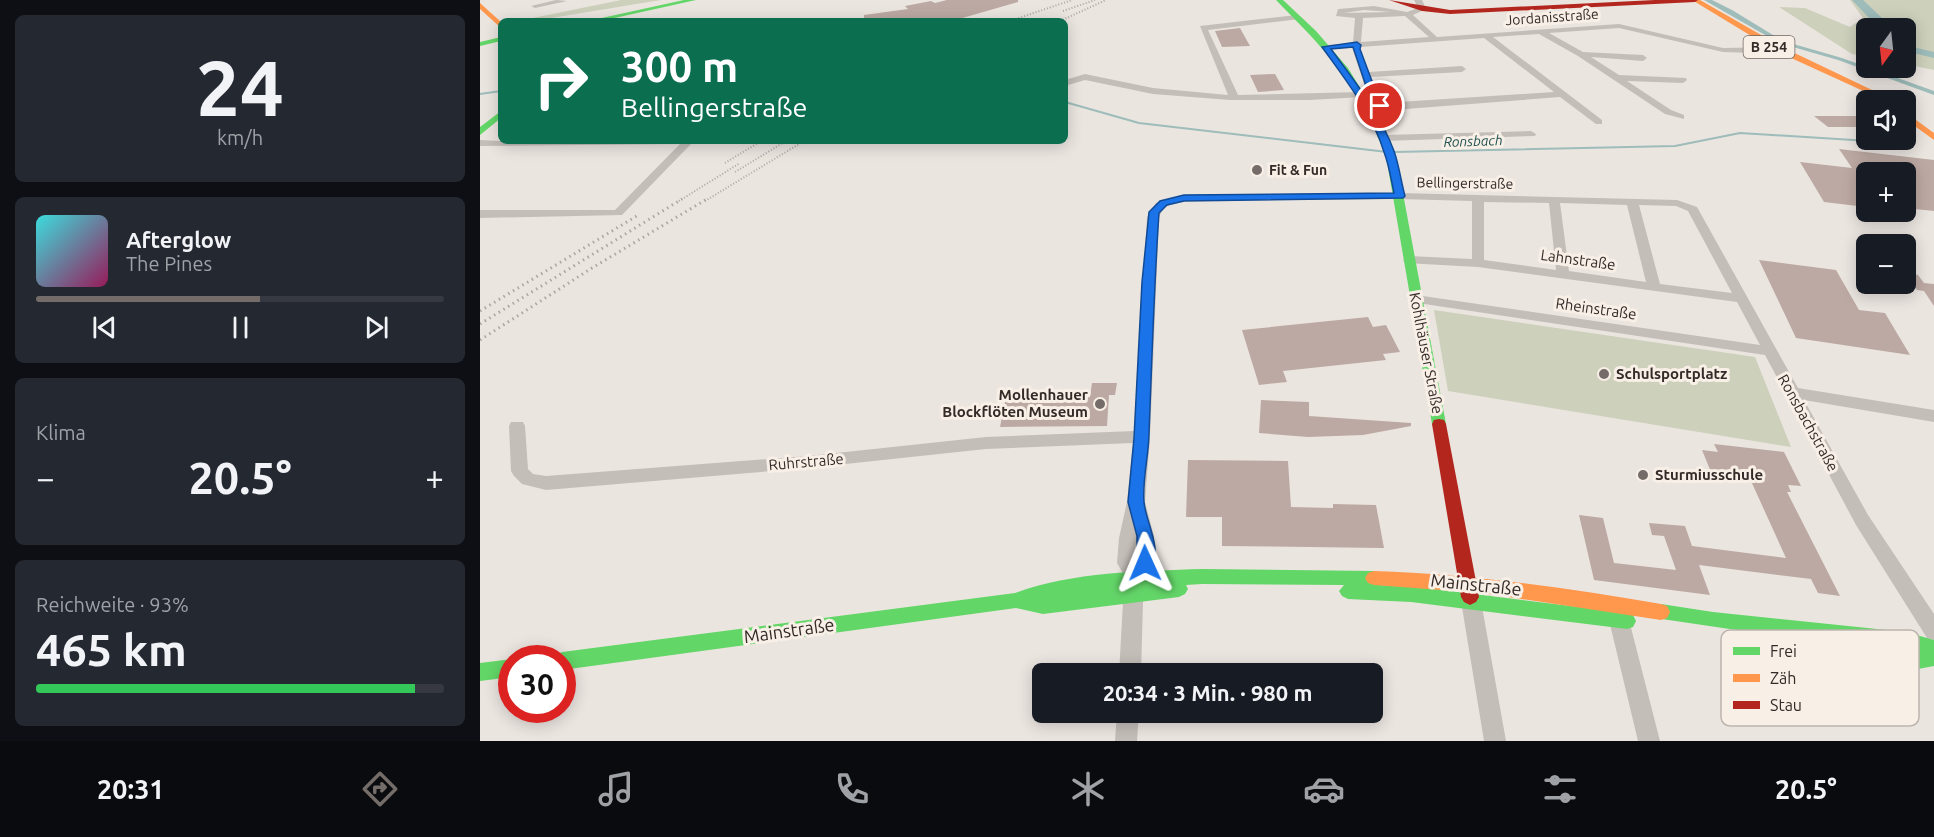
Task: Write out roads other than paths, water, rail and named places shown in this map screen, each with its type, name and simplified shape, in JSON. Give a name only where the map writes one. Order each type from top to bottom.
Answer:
[{"type":"main road","points":[[606,18],[693,0]]},
{"type":"main road","name":"Kohlhäuser Straße","points":[[1279,0],[1326,47],[1360,96],[1387,147],[1400,196],[1409,260],[1469,592]]},
{"type":"main road","points":[[1392,0],[1462,11],[1603,2],[1695,0]]},
{"type":"main road","name":"B 254","points":[[1695,0],[1776,49],[1861,90]]},
{"type":"main road","points":[[480,5],[498,22]]},
{"type":"main road","points":[[480,44],[498,40]]},
{"type":"main road","name":"B 254","points":[[1776,49],[1867,90]]},
{"type":"main road","points":[[480,132],[498,117]]},
{"type":"main road","points":[[1916,118],[1934,130]]},
{"type":"main road","points":[[1916,123],[1934,137]]},
{"type":"main road","name":"Mainstraße","points":[[1136,587],[1179,576],[1365,577],[1730,630]]},
{"type":"main road","name":"Mainstraße","points":[[576,660],[1016,601],[1040,591],[1136,587],[1244,590]]},
{"type":"main road","name":"Mainstraße","points":[[1309,591],[1469,592]]},
{"type":"main road","name":"Mainstraße","points":[[1617,612],[1810,630]]},
{"type":"main road","name":"Mainstraße","points":[[1919,644],[1934,649]]},
{"type":"main road","name":"Mainstraße","points":[[1919,660],[1934,657]]},
{"type":"main road","points":[[480,672],[498,670]]},
{"type":"street","points":[[535,6],[565,1]]},
{"type":"street","points":[[1420,4],[1407,14],[1359,16],[1341,15],[1339,12],[1356,8],[1407,14],[1435,39]]},
{"type":"street","points":[[1359,16],[1356,49],[1378,105],[1387,107],[1562,94]]},
{"type":"street","points":[[1234,97],[1203,28],[1298,17]]},
{"type":"street","name":"Jordanisstraße","points":[[1326,47],[1619,27],[1723,50],[1776,49]]},
{"type":"street","points":[[1541,32],[1581,54],[1668,112],[1681,117]]},
{"type":"street","points":[[1486,36],[1599,122]]},
{"type":"street","points":[[1581,54],[1642,58]]},
{"type":"street","points":[[1365,75],[1462,69]]},
{"type":"street","points":[[1068,81],[1085,77],[1155,92],[1234,97],[1360,96]]},
{"type":"street","points":[[1619,78],[1683,80]]},
{"type":"street","points":[[1387,147],[1531,134]]},
{"type":"street","points":[[480,143],[498,143]]},
{"type":"street","points":[[480,214],[618,213],[686,144]]},
{"type":"street","name":"Bellingerstraße","points":[[1142,438],[1153,217],[1155,210],[1164,203],[1184,198],[1400,196],[1677,203],[1693,209]]},
{"type":"street","points":[[1478,198],[1478,263]]},
{"type":"street","points":[[1554,200],[1563,275]]},
{"type":"street","points":[[1632,202],[1654,287]]},
{"type":"street","name":"Ronsbachstraße","points":[[1693,209],[1862,520],[1931,622]]},
{"type":"street","name":"Lahnstraße","points":[[1409,260],[1478,263],[1743,299]]},
{"type":"street","name":"Rheinstraße","points":[[1416,299],[1770,351]]},
{"type":"street","points":[[1791,392],[1934,416]]},
{"type":"street","name":"Ruhrstraße","points":[[517,426],[520,471],[528,480],[546,483],[808,462],[986,442],[1142,438]]},
{"type":"street","points":[[1131,663],[1136,587],[1127,564],[1128,538],[1136,502],[1142,438]]},
{"type":"street","name":"Kohlhäuser Straße","points":[[1469,592],[1496,741]]},
{"type":"street","points":[[1617,612],[1649,741]]},
{"type":"street","points":[[1126,741],[1127,723]]},
{"type":"waterway","points":[[1707,0],[1781,42],[1840,59],[1934,93]]},
{"type":"waterway","points":[[1857,0],[1876,18]]},
{"type":"waterway","points":[[1916,51],[1934,55]]},
{"type":"waterway","name":"Ronsbach","points":[[480,94],[498,91]]},
{"type":"waterway","name":"Ronsbach","points":[[1068,103],[1139,123],[1387,152]]},
{"type":"waterway","name":"Ronsbach","points":[[1394,152],[1675,146],[1740,133],[1856,140]]},
{"type":"railway","points":[[1019,18],[1072,0]]},
{"type":"railway","points":[[1063,11],[1095,0]]},
{"type":"railway","points":[[1067,18],[1106,0]]},
{"type":"railway","points":[[725,163],[756,144]]},
{"type":"railway","points":[[735,172],[781,144]]},
{"type":"railway","points":[[705,201],[799,144]]},
{"type":"railway","points":[[679,201],[740,163]]},
{"type":"railway","points":[[480,324],[682,199]]},
{"type":"railway","points":[[480,340],[592,268],[707,199]]},
{"type":"railway","points":[[480,311],[640,214]]},
{"type":"place","name":"Fit & Fun","points":[[1257,170]]},
{"type":"place","name":"Schulsportplatz","points":[[1604,374]]},
{"type":"place","name":"Mollenhauer Blockflöten Museum","points":[[1100,404]]},
{"type":"place","name":"Sturmiusschule","points":[[1643,475]]}]
